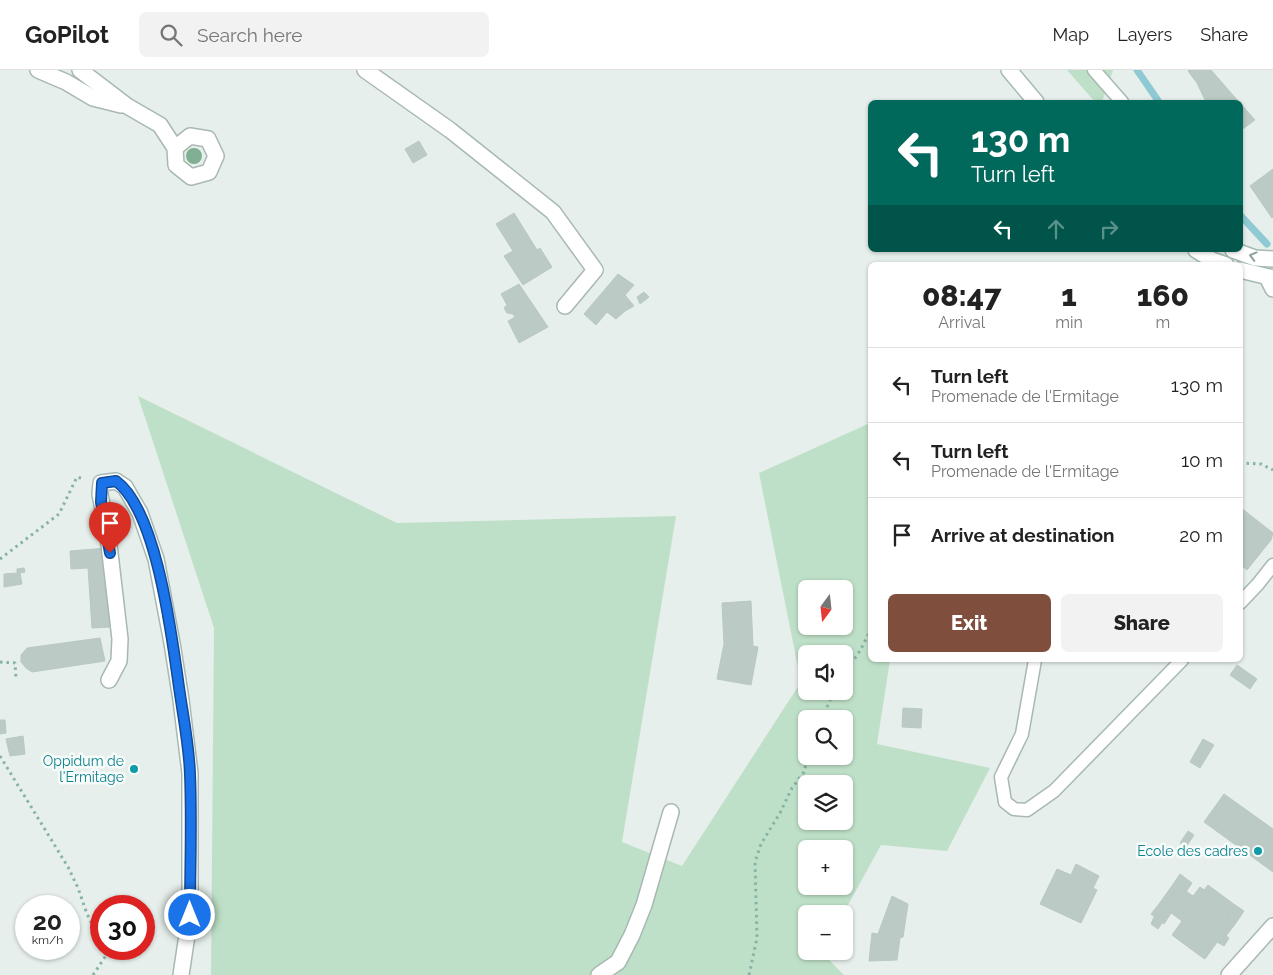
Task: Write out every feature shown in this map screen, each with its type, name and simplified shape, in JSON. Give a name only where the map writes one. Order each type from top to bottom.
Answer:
[{"type":"street","points":[[38,70],[66,82],[93,98],[127,106]]},
{"type":"street","points":[[80,70],[127,106],[160,125],[176,148]]},
{"type":"street","points":[[365,70],[450,130],[553,212],[595,270],[564,306]]},
{"type":"street","points":[[1009,70],[1034,100]]},
{"type":"street","points":[[1199,252],[1218,262]]},
{"type":"street","points":[[1239,252],[1256,258],[1273,259]]},
{"type":"street","points":[[1243,271],[1271,282]]},
{"type":"street","points":[[108,680],[119,661],[120,639],[108,536],[101,502],[102,483],[116,481],[125,488],[140,513],[156,559],[172,643],[190,773],[190,915],[182,975]]},
{"type":"street","points":[[599,975],[618,962],[632,935],[644,905],[671,812]]},
{"type":"street","points":[[1229,975],[1273,926]]},
{"type":"lane","points":[[1094,70],[1120,100]]},
{"type":"lane","points":[[1243,600],[1273,565]]},
{"type":"lane","points":[[1035,662],[1022,734],[1001,776],[1005,802],[1014,809],[1027,810],[1054,791],[1180,662]]},
{"type":"path","points":[[1243,463],[1261,464],[1273,470]]},
{"type":"path","points":[[0,559],[59,514],[77,477],[102,483]]},
{"type":"path","points":[[853,661],[868,635]]},
{"type":"path","points":[[0,662],[15,664],[16,679]]},
{"type":"path","points":[[0,756],[68,867],[90,920]]},
{"type":"path","points":[[749,975],[757,938],[755,862],[761,844],[780,813],[792,788],[804,772],[806,765]]},
{"type":"path","points":[[93,975],[103,960]]},
{"type":"green space","points":[[1067,70],[1113,70],[1103,100],[1093,100]]},
{"type":"green space","points":[[138,396],[397,523],[676,516],[622,842],[682,866],[798,687],[798,700],[853,700],[853,645],[798,645],[798,667],[759,473],[868,424],[868,662],[890,662],[877,744],[990,768],[947,851],[881,845],[848,905],[798,905],[798,960],[829,960],[844,975],[211,975],[214,628]]},
{"type":"building","points":[[1211,70],[1237,100],[1205,100],[1197,83],[1188,71]]},
{"type":"building","points":[[1243,106],[1255,120],[1243,129]]},
{"type":"building","points":[[419,141],[427,155],[413,163],[405,149]]},
{"type":"building","points":[[1273,169],[1273,217],[1272,218],[1250,186]]},
{"type":"building","points":[[514,213],[537,250],[540,248],[552,267],[523,285],[504,256],[513,251],[496,224]]},
{"type":"building","points":[[618,274],[634,285],[625,295],[634,306],[616,319],[607,312],[596,325],[584,314]]},
{"type":"building","points":[[519,284],[548,327],[519,343],[508,321],[515,317],[513,314],[507,313],[504,308],[507,305],[501,294]]},
{"type":"building","points":[[644,292],[649,297],[640,304],[637,297]]},
{"type":"building","points":[[1243,509],[1273,533],[1271,540],[1243,517]]},
{"type":"building","points":[[1243,517],[1271,540],[1247,570],[1243,567]]},
{"type":"building","points":[[107,548],[111,627],[92,628],[88,568],[71,569],[70,551]]},
{"type":"building","points":[[24,568],[25,572],[20,573],[22,584],[4,587],[4,574],[17,573],[17,569]]},
{"type":"building","points":[[751,601],[753,646],[758,647],[751,685],[717,679],[724,644],[722,603]]},
{"type":"building","points":[[100,638],[105,661],[32,672],[21,662],[21,655],[27,648]]},
{"type":"building","points":[[1237,665],[1257,679],[1250,689],[1230,675]]},
{"type":"building","points":[[903,708],[922,709],[921,728],[902,727]]},
{"type":"building","points":[[0,720],[5,720],[6,733],[0,734]]},
{"type":"building","points":[[23,736],[25,754],[10,756],[6,739]]},
{"type":"building","points":[[1203,739],[1214,745],[1200,768],[1190,762]]},
{"type":"building","name":"Ecole des cadres","points":[[1224,794],[1273,829],[1273,872],[1204,822]]},
{"type":"building","points":[[1188,831],[1194,835],[1186,847],[1180,843]]},
{"type":"building","points":[[1076,864],[1099,876],[1093,888],[1097,890],[1081,923],[1040,904],[1057,869],[1071,875]]},
{"type":"building","points":[[1180,874],[1192,883],[1186,892],[1174,883]]},
{"type":"building","points":[[1174,883],[1193,896],[1200,887],[1204,890],[1208,885],[1235,905],[1226,917],[1236,923],[1226,936],[1221,932],[1217,936],[1214,933],[1199,955],[1172,935],[1182,921],[1159,904]]},
{"type":"building","points":[[892,896],[908,904],[897,960],[869,961],[872,933],[878,934]]},
{"type":"building","points":[[1159,904],[1171,913],[1164,924],[1151,914]]},
{"type":"building","points":[[1235,905],[1244,911],[1236,923],[1226,917]]},
{"type":"building","points":[[1154,917],[1162,923],[1158,929],[1151,924]]},
{"type":"building","points":[[1221,932],[1229,938],[1224,946],[1217,942],[1220,938],[1217,936]]},
{"type":"building","points":[[1214,933],[1220,938],[1205,959],[1199,955]]},
{"type":"waterway","points":[[1137,70],[1158,100]]},
{"type":"waterway","points":[[1243,218],[1267,244]]},
{"type":"place","name":"Oppidum de l'Ermitage","points":[[134,769]]},
{"type":"place","name":"Ecole des cadres","points":[[1258,851]]},
{"type":"route","points":[[110,553],[100,494],[102,483],[116,481],[125,488],[140,513],[156,559],[172,643],[190,773],[190,915]]}]
